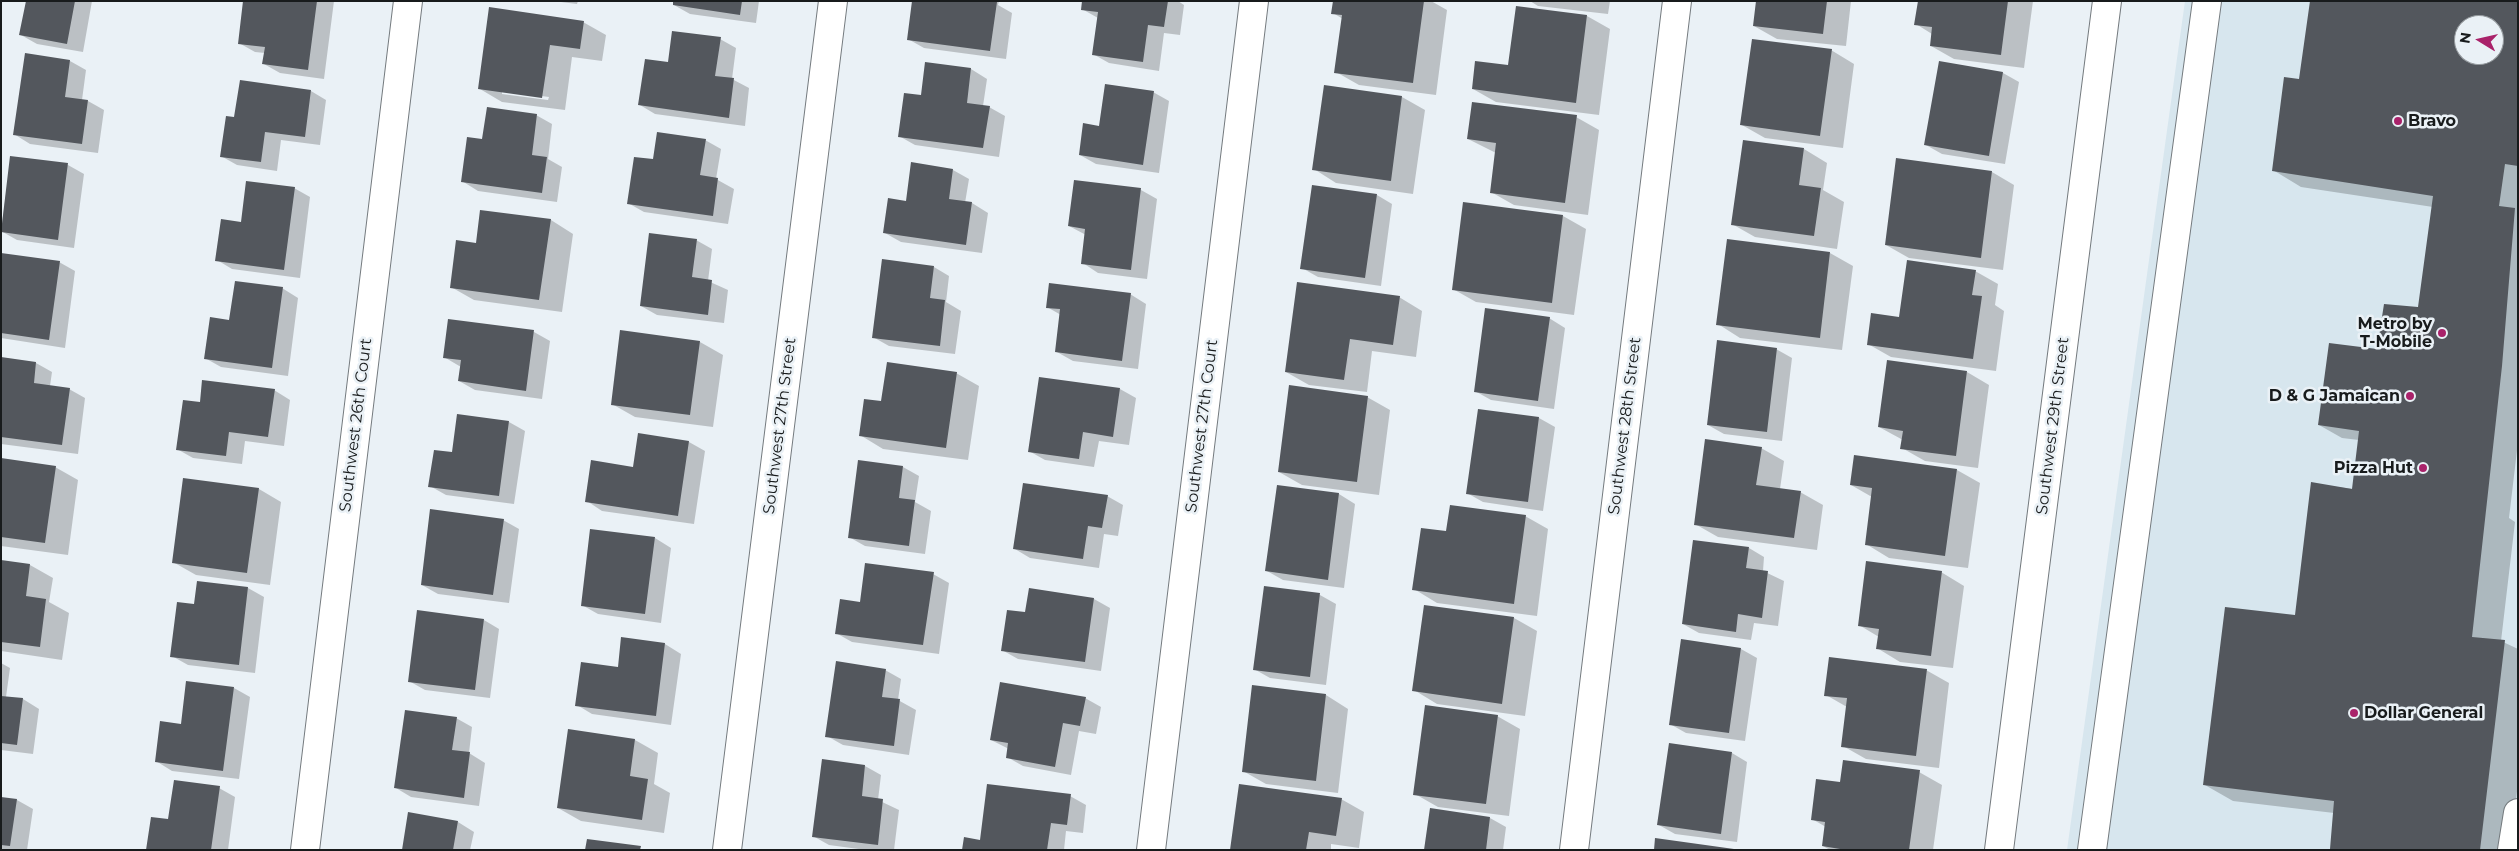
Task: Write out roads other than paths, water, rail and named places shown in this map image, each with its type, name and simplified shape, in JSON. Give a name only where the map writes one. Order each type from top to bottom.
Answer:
[{"type":"street","name":"Southwest 26th Court","points":[[305,850],[408,1]]},
{"type":"street","name":"Southwest 27th Street","points":[[727,850],[833,1]]},
{"type":"street","name":"Southwest 27th Court","points":[[1151,850],[1254,1]]},
{"type":"street","name":"Southwest 28th Street","points":[[1574,850],[1677,1]]},
{"type":"street","name":"Southwest 29th Street","points":[[1999,850],[2107,1]]},
{"type":"street","points":[[2092,850],[2207,1]]},
{"type":"street","points":[[2512,850],[2518,813]]},
{"type":"place","name":"Bravo","points":[[2398,121]]},
{"type":"place","name":"Metro by T-Mobile","points":[[2442,333]]},
{"type":"place","name":"D & G Jamaican","points":[[2410,396]]},
{"type":"place","name":"Pizza Hut","points":[[2423,468]]},
{"type":"place","name":"Dollar General","points":[[2354,713]]}]
